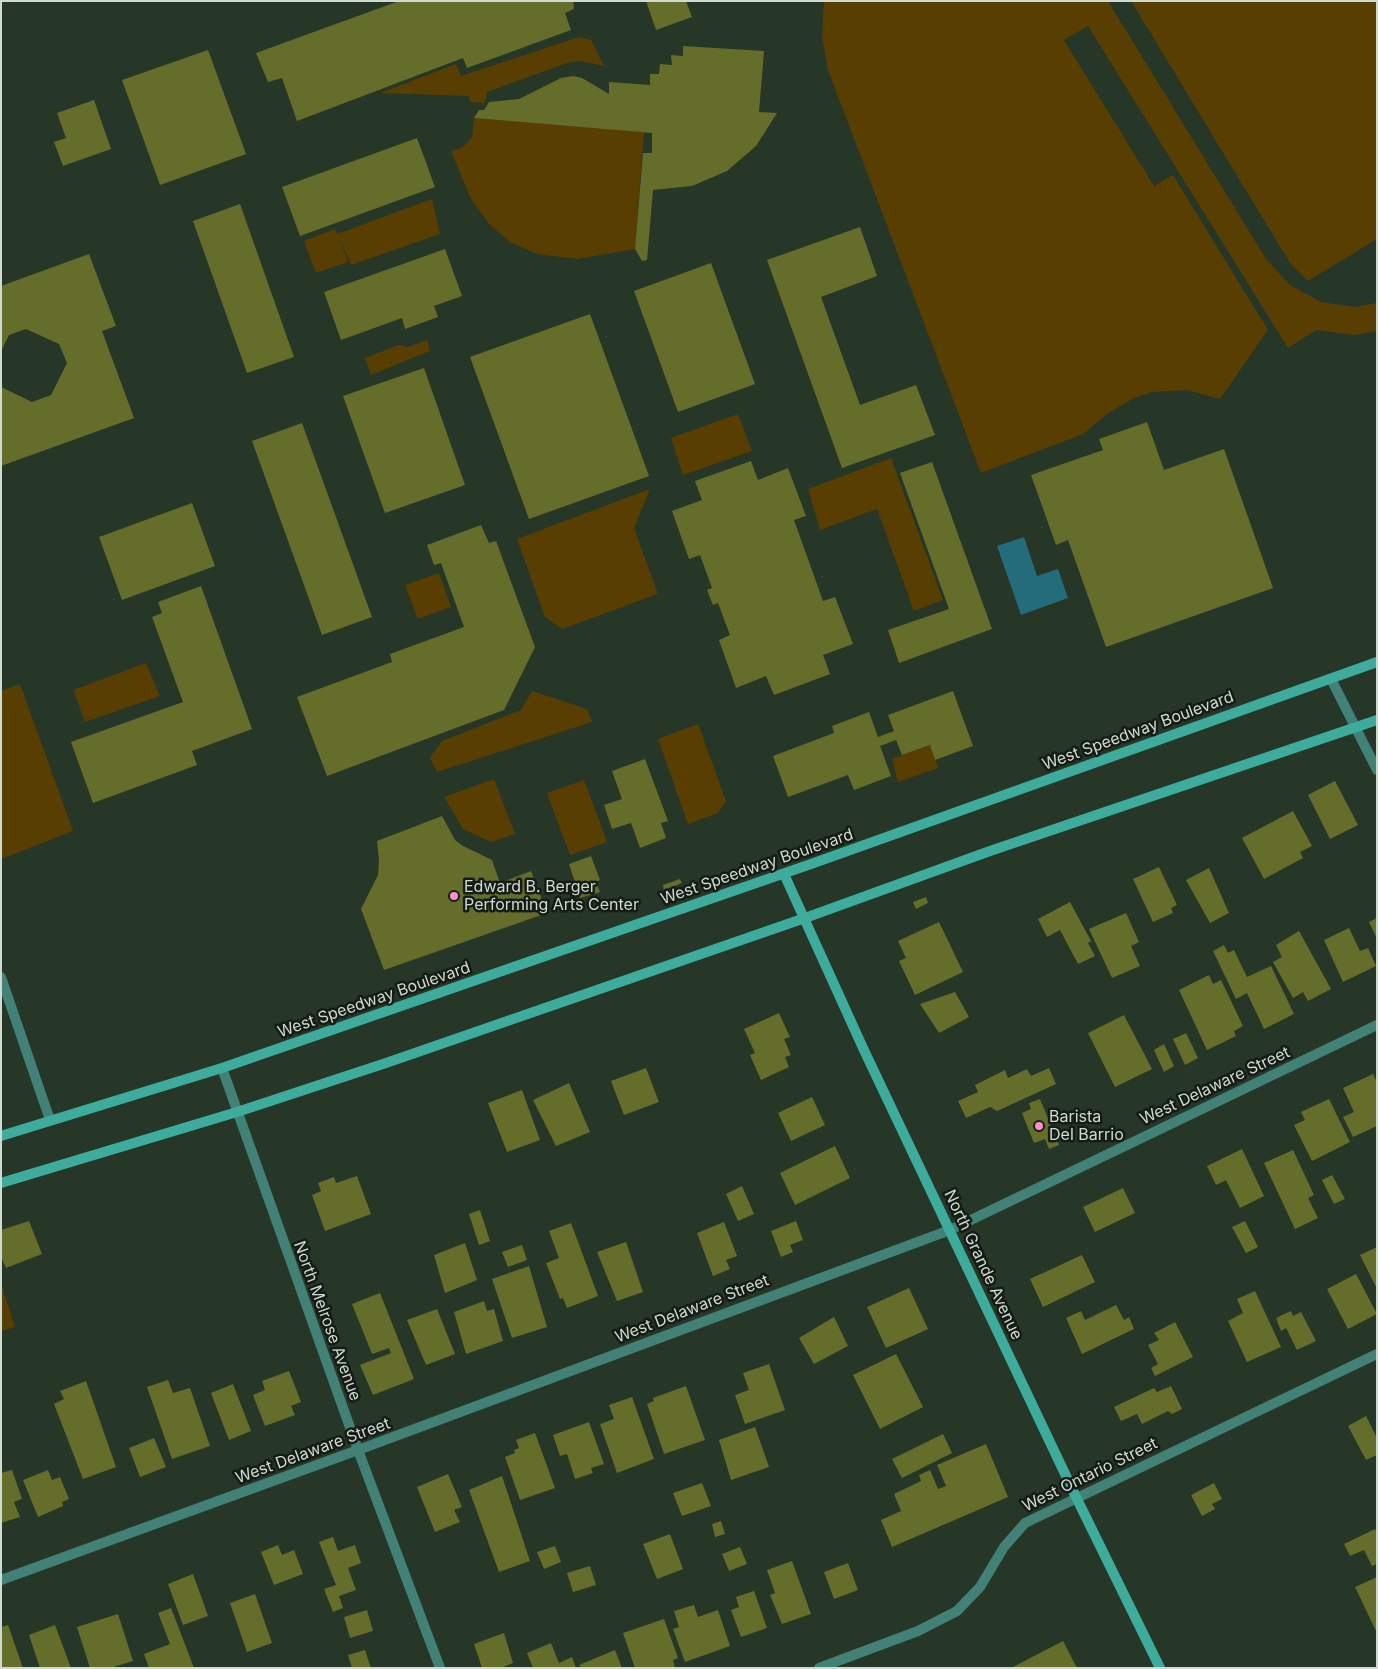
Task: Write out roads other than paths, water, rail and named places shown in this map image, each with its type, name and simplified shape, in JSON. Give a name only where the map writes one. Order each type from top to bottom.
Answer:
[{"type":"main road","name":"West Speedway Boulevard","points":[[1,1136],[222,1068],[784,874],[1377,662]]},
{"type":"main road","points":[[1,1183],[237,1112],[386,1063],[805,918],[990,851],[1377,720]]},
{"type":"main road","name":"North Grande Avenue","points":[[784,874],[863,1048],[1076,1497],[1160,1668]]},
{"type":"street","points":[[1331,679],[1377,770]]},
{"type":"street","points":[[1,978],[50,1120]]},
{"type":"street","name":"West Delaware Street","points":[[1,1580],[358,1450],[950,1230],[1377,1026]]},
{"type":"street","name":"North Melrose Avenue","points":[[222,1068],[358,1450],[440,1668]]},
{"type":"street","name":"West Ontario Street","points":[[819,1668],[918,1631],[957,1611],[980,1587],[1004,1547],[1024,1523],[1377,1354]]},
{"type":"water","points":[[1024,537],[1037,576],[1058,569],[1068,598],[1021,615],[997,546]]},
{"type":"place","name":"Edward B. Berger Performing Arts Center","points":[[454,896]]},
{"type":"place","name":"Barista Del Barrio","points":[[1039,1126]]}]
